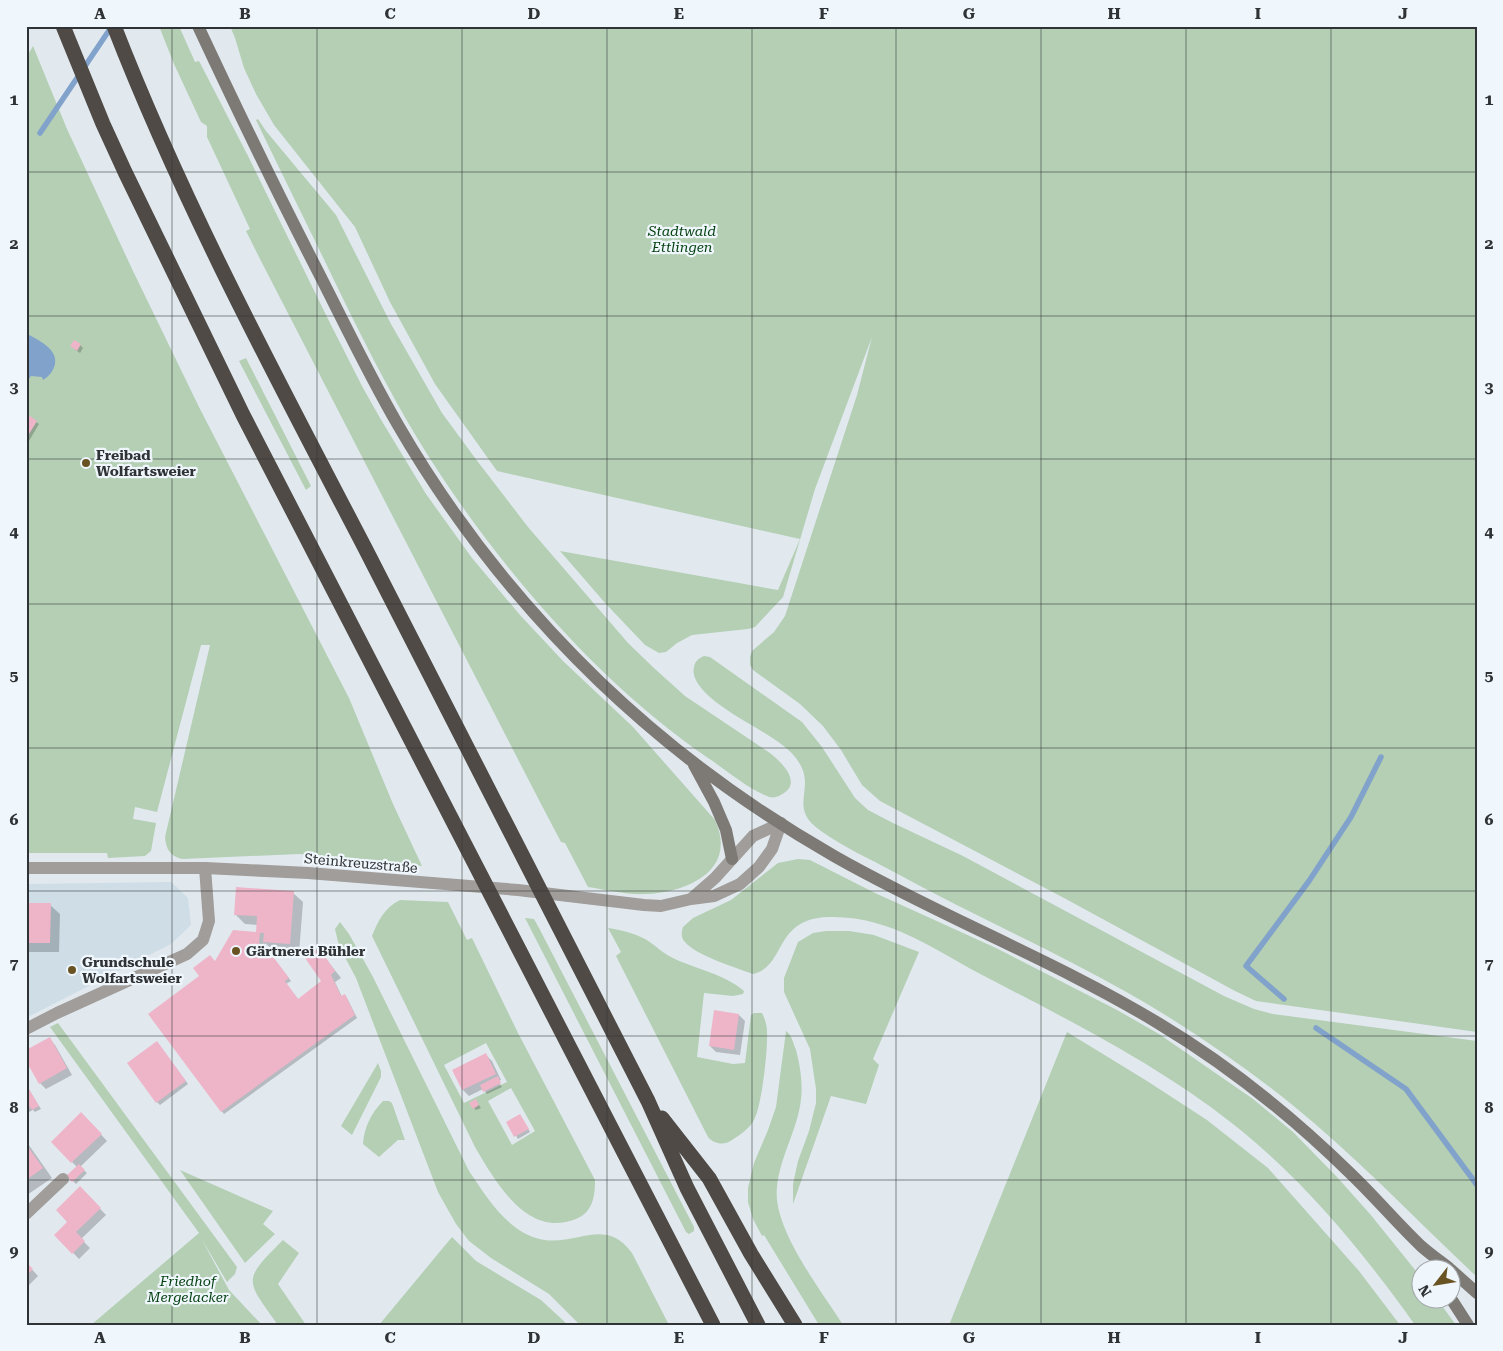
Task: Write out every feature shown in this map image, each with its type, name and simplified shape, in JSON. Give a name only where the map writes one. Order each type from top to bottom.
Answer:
[{"type":"highway","points":[[63,26],[103,124],[219,367],[713,1325]]},
{"type":"highway","points":[[114,26],[135,79],[202,224],[292,408],[648,1101],[687,1188],[758,1325]]},
{"type":"highway","points":[[648,1101],[709,1178],[751,1254],[795,1325]]},
{"type":"main road","points":[[198,26],[273,184],[369,374],[396,422],[435,484],[488,559],[557,638],[624,704],[731,790],[781,823],[832,855],[894,888],[1074,976],[1158,1023],[1225,1067],[1285,1113],[1355,1177],[1421,1246],[1436,1258]]},
{"type":"main road","points":[[692,760],[726,830],[732,859]]},
{"type":"main road","points":[[1421,1246],[1428,1258]]},
{"type":"main road","points":[[1460,1278],[1477,1293]]},
{"type":"main road","points":[[1457,1308],[1468,1325]]},
{"type":"street","name":"Steinkreuzstraße","points":[[691,899],[715,878],[753,836],[781,823]]},
{"type":"street","name":"Steinkreuzstraße","points":[[26,868],[205,868],[308,873],[468,886],[644,906],[662,906],[714,896],[740,884],[760,867],[772,849],[781,823]]},
{"type":"street","points":[[26,1030],[57,1013],[187,954],[203,940],[208,922],[205,868]]},
{"type":"street","points":[[26,1214],[63,1179]]},
{"type":"shaded area","name":"Grundschule Wolfartsweier","points":[[171,882],[188,898],[191,925],[171,944],[26,1018],[26,884]]},
{"type":"green space","points":[[159,26],[179,26],[195,62],[199,61],[363,388],[426,494],[472,558],[520,615],[563,661],[633,727],[715,820],[720,837],[720,852],[714,865],[705,875],[678,889],[646,894],[624,893],[588,887],[565,843],[561,842],[540,802],[246,231],[250,229],[207,137],[207,126],[201,122]]},
{"type":"green space","name":"Stadtwald Ettlingen","points":[[230,26],[1477,26],[1477,1032],[1256,1001],[1235,991],[880,801],[862,785],[841,750],[823,726],[800,704],[753,670],[750,665],[752,651],[774,632],[785,616],[857,395],[872,337],[815,489],[783,597],[755,627],[692,635],[677,643],[666,652],[659,653],[645,645],[560,551],[778,590],[800,539],[497,471],[435,384],[390,302],[355,227],[274,125],[244,68]]},
{"type":"green space","points":[[33,46],[67,129],[133,271],[199,407],[349,698],[393,804],[422,866],[299,854],[182,859],[172,854],[166,845],[165,837],[210,645],[201,645],[157,812],[135,807],[133,819],[156,823],[151,851],[145,856],[108,858],[107,853],[26,853],[26,58]]},
{"type":"green space","points":[[258,119],[336,215],[391,324],[442,413],[528,527],[628,643],[655,669],[685,696],[770,753],[784,766],[788,771],[791,783],[784,793],[771,797],[752,789],[666,727],[586,655],[512,572],[447,485],[396,401],[342,297],[256,120]]},
{"type":"green space","points":[[246,358],[311,486],[306,490],[239,361]]},
{"type":"green space","points":[[704,656],[710,657],[802,722],[822,747],[855,798],[868,810],[963,856],[1224,996],[1254,1009],[1273,1014],[1477,1041],[1477,1277],[1460,1261],[1460,1258],[1457,1258],[1362,1166],[1314,1123],[1232,1059],[1151,1006],[1101,978],[923,888],[847,848],[821,831],[811,823],[806,815],[804,807],[804,775],[798,760],[779,742],[731,713],[708,695],[694,676],[695,663]]},
{"type":"green space","points":[[798,859],[810,860],[875,893],[996,948],[1117,1010],[1159,1034],[1253,1099],[1293,1132],[1370,1214],[1410,1264],[1410,1308],[1444,1308],[1456,1325],[1415,1325],[1356,1248],[1314,1199],[1268,1153],[1213,1109],[1151,1067],[1085,1029],[911,936],[872,922],[850,918],[828,917],[810,920],[798,926],[789,934],[771,962],[764,969],[753,974],[727,965],[690,947],[682,935],[683,927],[693,918],[731,900],[778,863]]},
{"type":"green space","points":[[400,900],[448,902],[467,940],[472,938],[518,1033],[595,1180],[592,1203],[582,1216],[558,1223],[542,1221],[528,1214],[503,1190],[483,1161],[372,936],[383,915]],"holes":[[[486,1043],[507,1082],[464,1103],[444,1065]],[[511,1088],[535,1131],[512,1145],[488,1101]]]},
{"type":"green space","points":[[525,918],[534,919],[539,928],[694,1227],[694,1231],[689,1234],[686,1232]]},
{"type":"green space","points":[[340,922],[349,934],[373,977],[469,1171],[497,1210],[515,1227],[536,1238],[563,1240],[599,1234],[610,1236],[621,1242],[632,1253],[669,1325],[580,1325],[549,1294],[491,1258],[469,1241],[456,1224],[438,1192],[356,978],[339,946],[335,929]]},
{"type":"green space","points":[[608,928],[641,937],[671,957],[718,975],[744,991],[743,994],[733,996],[704,993],[697,1057],[733,1064],[745,1063],[751,1015],[762,1013],[767,1029],[767,1040],[760,1102],[752,1123],[744,1132],[729,1142],[719,1143],[708,1137],[616,956],[621,952]]},
{"type":"green space","points":[[849,931],[874,935],[919,952],[873,1059],[879,1065],[866,1104],[831,1096],[793,1204],[793,1184],[816,1103],[816,1089],[810,1049],[784,992],[784,978],[798,942],[813,933]]},
{"type":"green space","name":"Friedhof Mergelacker","points":[[58,1023],[237,1267],[235,1274],[227,1282],[201,1238],[229,1290],[262,1325],[91,1325],[199,1233],[50,1027]]},
{"type":"green space","points":[[786,1031],[791,1037],[796,1050],[801,1074],[802,1093],[796,1121],[779,1176],[777,1203],[782,1221],[800,1258],[843,1325],[819,1325],[764,1235],[762,1236],[753,1219],[748,1202],[748,1188],[754,1163],[776,1107]]},
{"type":"green space","points":[[1067,1032],[1207,1120],[1268,1168],[1359,1271],[1400,1325],[949,1325]]},
{"type":"green space","points":[[378,1063],[381,1077],[352,1135],[341,1126]]},
{"type":"green space","points":[[383,1101],[392,1103],[405,1140],[398,1140],[379,1157],[363,1144],[369,1121]]},
{"type":"green space","points":[[180,1170],[273,1211],[263,1224],[275,1234],[245,1263]]},
{"type":"green space","points":[[452,1237],[476,1261],[541,1300],[568,1325],[379,1325]]},
{"type":"green space","points":[[283,1240],[299,1253],[278,1284],[306,1325],[278,1325],[254,1289],[253,1281],[260,1264]]},
{"type":"water","points":[[26,333],[50,349],[55,358],[55,364],[50,374],[43,380],[42,377],[31,376],[26,383]]},
{"type":"building","points":[[74,340],[81,344],[77,351],[70,346]]},
{"type":"building","points":[[27,414],[37,421],[26,439],[26,416]]},
{"type":"building","points":[[236,887],[294,891],[290,944],[263,942],[264,933],[260,933],[258,951],[265,946],[289,978],[285,981],[298,999],[321,981],[305,958],[319,948],[335,971],[331,975],[341,996],[345,994],[355,1015],[221,1112],[148,1014],[199,976],[193,968],[210,955],[215,961],[233,930],[256,932],[257,916],[234,915]]},
{"type":"building","points":[[26,903],[51,903],[50,943],[26,943]]},
{"type":"building","points":[[714,1010],[739,1014],[734,1050],[709,1046]]},
{"type":"building","points":[[50,1037],[67,1068],[39,1084],[26,1061],[26,1050]]},
{"type":"building","points":[[157,1041],[186,1081],[156,1103],[127,1063]]},
{"type":"building","points":[[486,1053],[496,1074],[462,1090],[452,1070]]},
{"type":"building","points":[[498,1076],[501,1083],[483,1092],[480,1085]]},
{"type":"building","points":[[29,1089],[39,1106],[32,1110],[30,1107],[26,1109],[26,1090]]},
{"type":"building","points":[[476,1099],[479,1105],[473,1109],[469,1103]]},
{"type":"building","points":[[81,1112],[102,1134],[71,1163],[51,1142]]},
{"type":"building","points":[[520,1114],[529,1129],[514,1137],[506,1122]]},
{"type":"building","points":[[26,1144],[43,1168],[26,1180]]},
{"type":"building","points":[[79,1164],[85,1170],[72,1182],[66,1176]]},
{"type":"building","points":[[80,1186],[101,1208],[76,1232],[85,1241],[72,1254],[54,1235],[67,1222],[56,1210]]},
{"type":"building","points":[[26,1262],[33,1269],[26,1276]]},
{"type":"waterway","points":[[40,133],[112,26]]},
{"type":"waterway","points":[[1284,999],[1246,966],[1309,881],[1351,817],[1381,757]]},
{"type":"waterway","points":[[1316,1028],[1406,1089],[1477,1185]]},
{"type":"place","name":"Freibad Wolfartsweier","points":[[86,463]]},
{"type":"place","name":"Gärtnerei Bühler","points":[[236,951]]},
{"type":"place","name":"Grundschule Wolfartsweier","points":[[72,970]]}]
